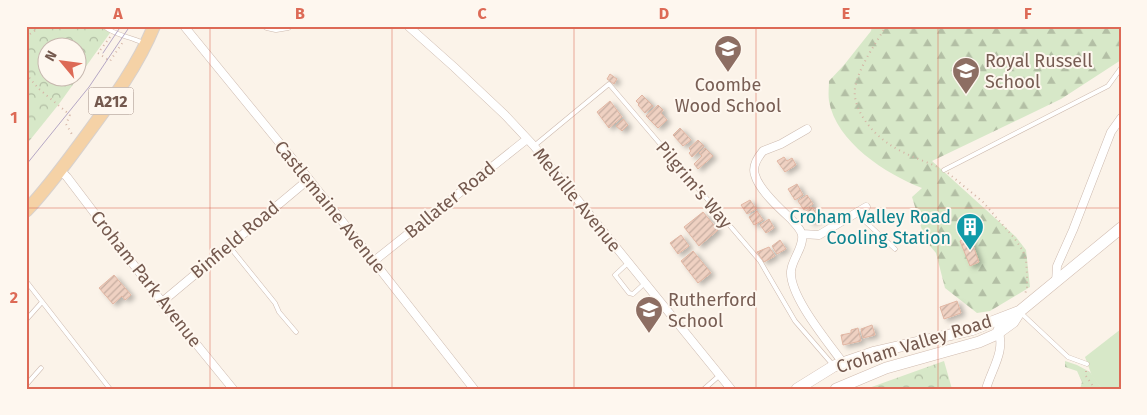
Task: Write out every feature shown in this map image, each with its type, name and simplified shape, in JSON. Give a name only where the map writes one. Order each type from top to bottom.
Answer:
[{"type":"main road","name":"A212","points":[[26,211],[60,170],[126,80],[154,26]]},
{"type":"street","name":"Castlemaine Avenue","points":[[184,26],[309,179],[474,389]]},
{"type":"street","points":[[267,26],[276,28],[288,26]]},
{"type":"street","name":"Melville Avenue","points":[[408,26],[460,72],[534,146],[731,389]]},
{"type":"street","points":[[1056,282],[1058,266],[1074,230],[1111,132],[1121,118]]},
{"type":"street","points":[[807,129],[781,144],[762,151],[755,165],[754,175],[766,194],[798,227],[802,234],[791,270],[792,279],[798,298],[839,365]]},
{"type":"street","name":"Ballater Road","points":[[374,261],[527,139]]},
{"type":"street","name":"Croham Park Avenue","points":[[60,170],[162,302],[233,389]]},
{"type":"street","name":"Binfield Road","points":[[162,302],[309,179]]},
{"type":"street","points":[[802,234],[819,235],[866,207]]},
{"type":"street","name":"Croham Valley Road","points":[[836,389],[886,368],[979,342],[996,326],[1020,311],[1121,228]]},
{"type":"street","points":[[986,389],[999,354],[1000,340],[996,326]]},
{"type":"street","name":"Croham Valley Road","points":[[797,389],[839,365],[875,352],[996,326]]},
{"type":"lane","points":[[104,26],[113,33],[130,37],[146,44]]},
{"type":"lane","points":[[944,170],[1108,86],[1121,68]]},
{"type":"lane","name":"Pilgrim's Way","points":[[534,146],[609,84],[760,262],[795,321],[839,365]]},
{"type":"lane","points":[[856,213],[895,249]]},
{"type":"lane","points":[[229,246],[296,332]]},
{"type":"lane","points":[[628,262],[616,273],[616,277],[631,294],[645,283]]},
{"type":"lane","points":[[26,281],[110,389]]},
{"type":"lane","points":[[26,320],[42,302]]},
{"type":"lane","points":[[1020,311],[1068,357],[1086,364]]},
{"type":"lane","points":[[26,385],[41,368]]},
{"type":"lane","points":[[704,389],[720,376]]},
{"type":"path","points":[[26,36],[41,26]]},
{"type":"path","points":[[886,26],[858,76],[855,100],[872,130],[890,145],[944,170],[983,202],[1015,239],[1023,251],[1026,260],[1027,288],[1020,311]]},
{"type":"path","points":[[110,36],[98,53],[110,62],[124,41]]},
{"type":"path","points":[[26,74],[38,90],[72,114],[66,124],[74,138],[81,142]]},
{"type":"path","points":[[1086,364],[1086,376],[1095,389]]},
{"type":"green space","points":[[26,26],[115,26],[88,64],[88,38],[38,38],[38,88],[71,88],[26,145]]},
{"type":"green space","name":"Royal Russell School","points":[[872,26],[1121,26],[1121,60],[1061,99],[932,161],[1016,237],[1026,250],[1030,287],[990,311],[977,313],[945,288],[936,253],[925,240],[912,197],[922,188],[893,174],[865,155],[841,130],[834,116],[829,101],[829,81],[871,31]]},
{"type":"green space","points":[[1121,329],[1121,389],[1102,389],[1092,376],[1085,357]]},
{"type":"green space","points":[[944,361],[952,389],[866,389]]},
{"type":"green space","points":[[1065,361],[1090,372],[1102,389],[1080,389],[1082,382],[1077,371],[1065,367]]},
{"type":"building","points":[[610,74],[617,79],[614,84],[607,79]]},
{"type":"building","points":[[642,95],[653,106],[645,113],[636,101]]},
{"type":"building","points":[[610,101],[622,117],[609,128],[597,112]]},
{"type":"building","points":[[658,105],[663,110],[661,113],[667,120],[658,128],[646,116]]},
{"type":"building","points":[[623,119],[628,125],[622,131],[616,126]]},
{"type":"building","points":[[680,128],[691,140],[683,146],[673,135]]},
{"type":"building","points":[[698,140],[704,146],[692,157],[689,153],[691,151],[689,148]]},
{"type":"building","points":[[705,148],[713,156],[698,169],[694,164],[702,156],[699,153]]},
{"type":"building","points":[[784,157],[787,161],[792,158],[796,165],[785,172],[777,161]]},
{"type":"building","points":[[797,184],[803,195],[795,200],[788,189]]},
{"type":"building","points":[[807,195],[813,204],[804,210],[798,201]]},
{"type":"building","points":[[750,200],[756,209],[747,214],[741,205]]},
{"type":"building","points":[[812,207],[819,218],[811,223],[804,212]]},
{"type":"building","points":[[757,211],[763,220],[754,225],[749,217]]},
{"type":"building","points":[[703,212],[718,230],[699,246],[684,227]]},
{"type":"building","points":[[769,219],[774,228],[766,233],[760,225]]},
{"type":"building","points":[[681,235],[689,246],[678,254],[670,243]]},
{"type":"building","name":"Croham Valley Road Cooling Station","points":[[970,237],[979,262],[970,266],[960,241]]},
{"type":"building","points":[[780,240],[786,249],[777,254],[772,246]]},
{"type":"building","points":[[769,247],[775,256],[764,262],[757,252]]},
{"type":"building","points":[[693,251],[711,273],[698,283],[681,261]]},
{"type":"building","points":[[114,275],[131,295],[125,300],[122,296],[113,304],[99,288]]},
{"type":"building","points":[[957,301],[961,313],[944,319],[940,307]]},
{"type":"building","points":[[872,325],[875,335],[863,338],[861,329]]},
{"type":"building","points":[[858,328],[861,341],[843,345],[841,335],[851,333],[851,330]]},
{"type":"tram line","points":[[103,53],[121,26]]},
{"type":"tram line","points":[[26,165],[89,87],[130,26]]},
{"type":"place","name":"Coombe Wood School","points":[[728,73]]},
{"type":"place","name":"Royal Russell School","points":[[966,95]]},
{"type":"place","name":"Croham Valley Road Cooling Station","points":[[970,251]]},
{"type":"place","name":"Rutherford School","points":[[649,334]]}]
